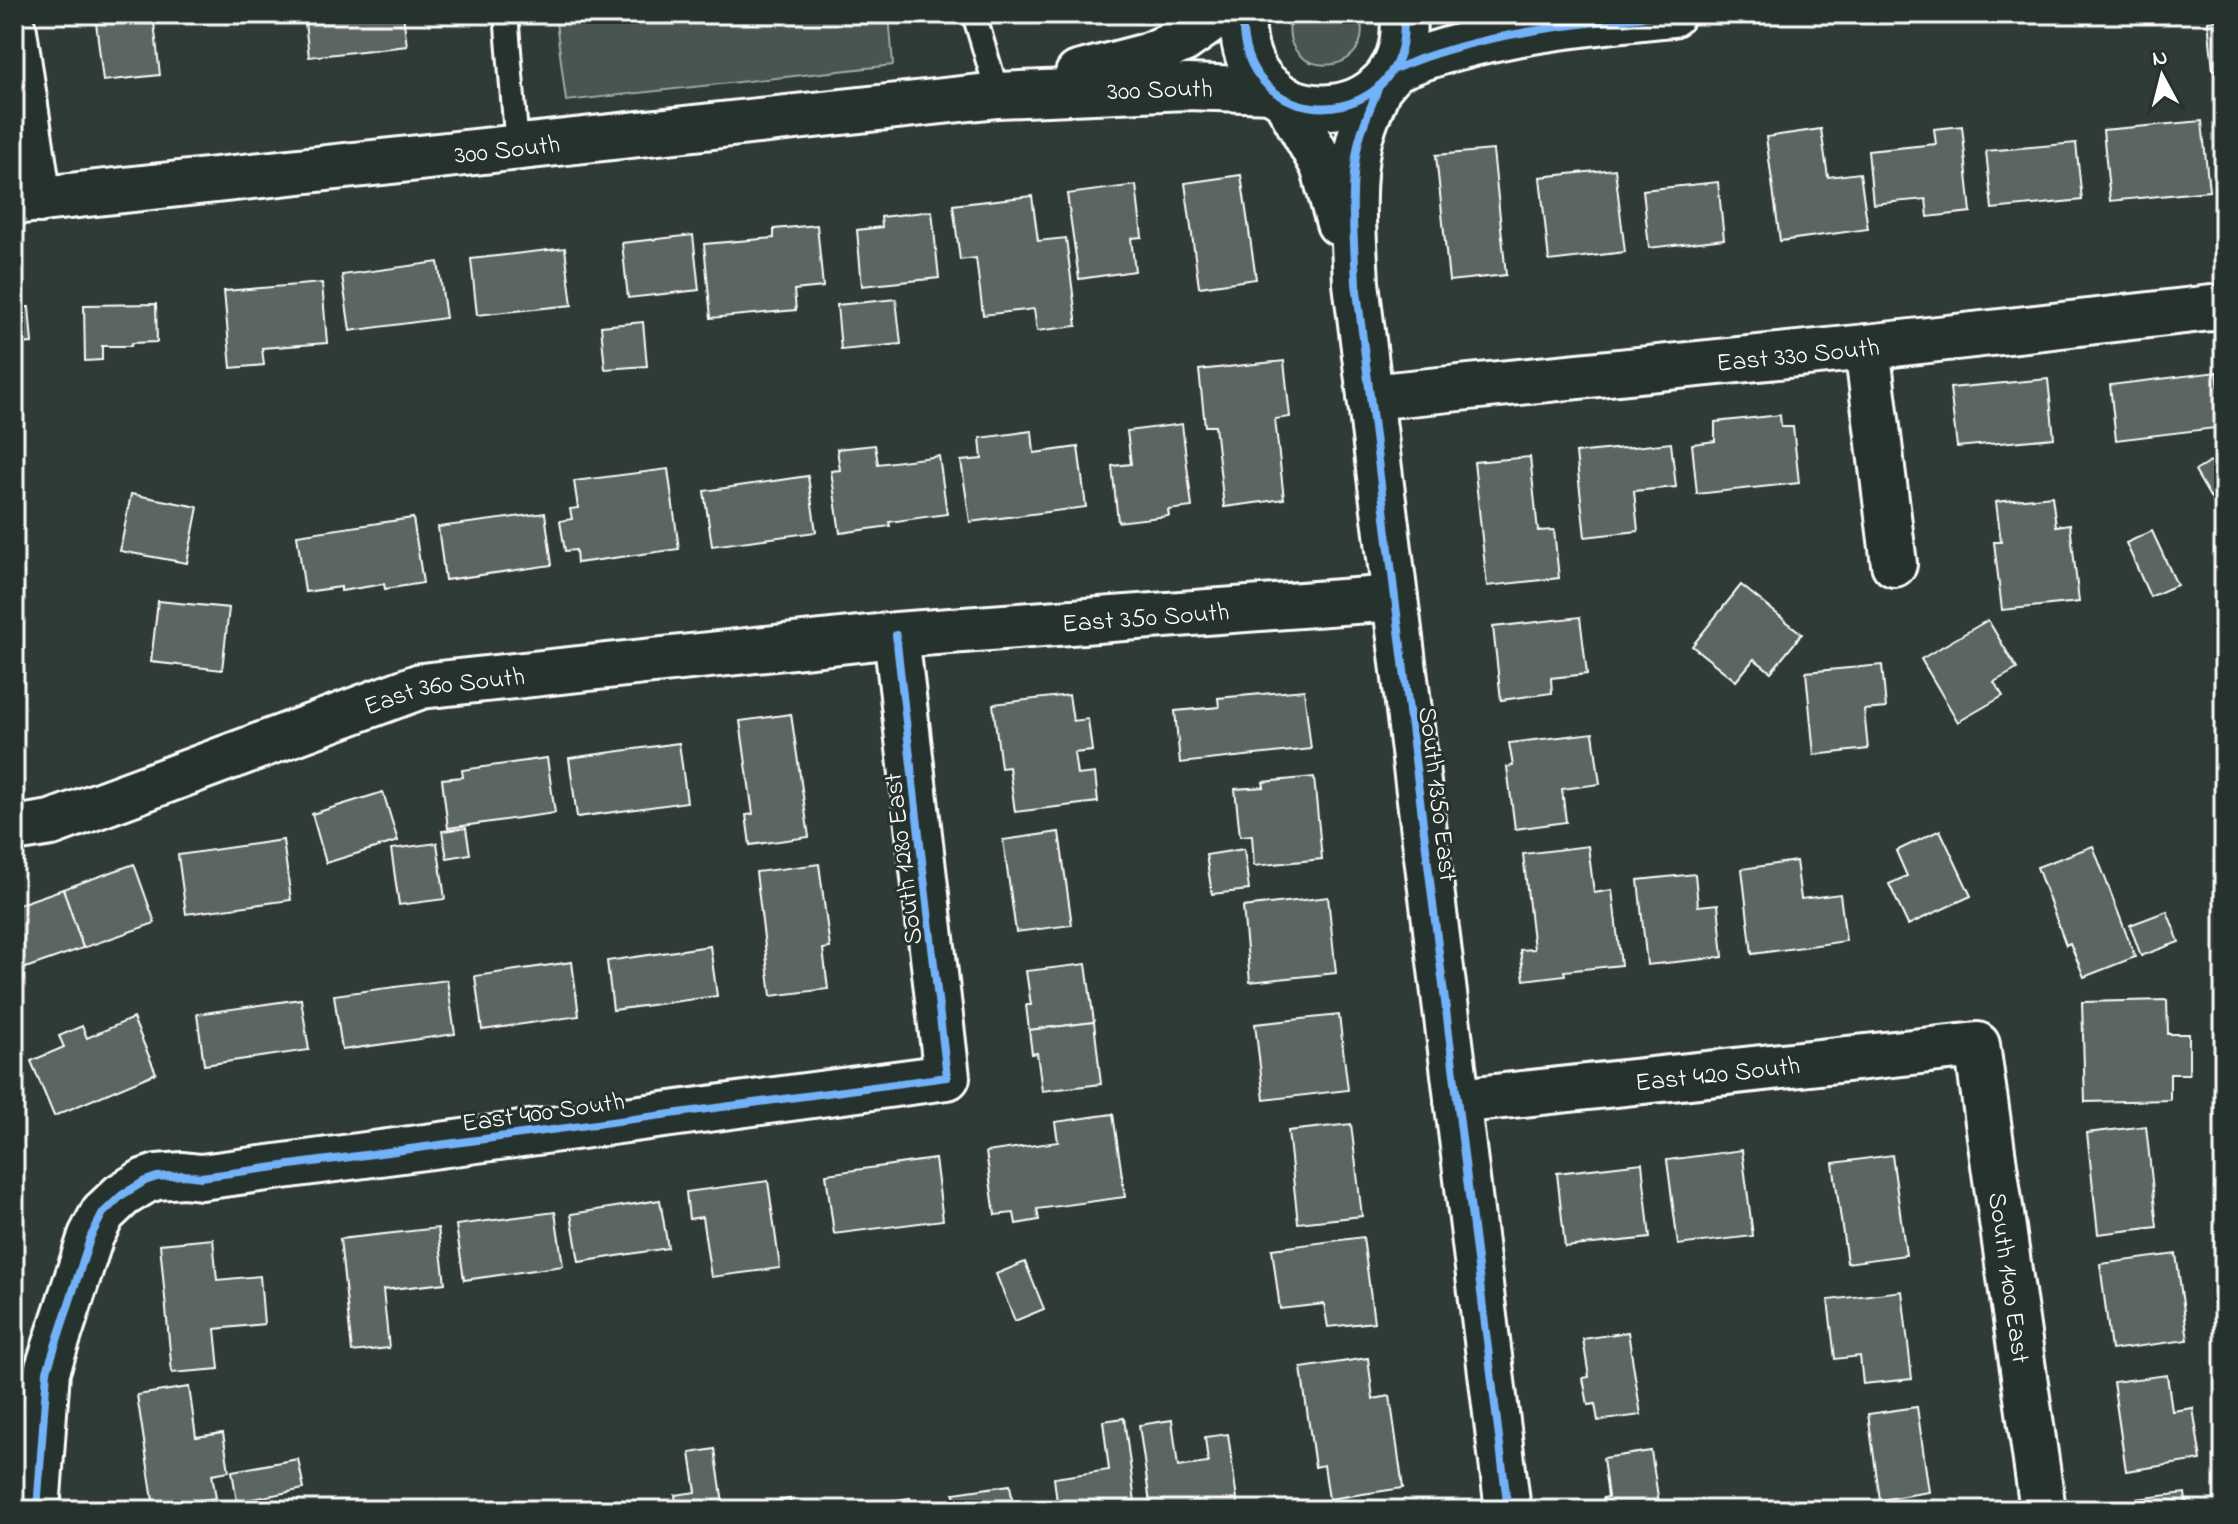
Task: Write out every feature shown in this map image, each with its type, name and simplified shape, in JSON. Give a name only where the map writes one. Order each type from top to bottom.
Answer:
[{"type":"street","name":"300 South","points":[[998,95],[1147,56],[1183,40],[1220,14]]},
{"type":"street","name":"South 1350 East","points":[[1243,14],[1242,36],[1249,61],[1264,84],[1279,95],[1323,166],[1356,283]]},
{"type":"street","name":"South 1350 East","points":[[1403,14],[1405,32],[1399,59],[1386,78],[1358,141],[1352,191],[1356,283],[1508,1510]]},
{"type":"street","points":[[1508,14],[1657,16]]},
{"type":"street","points":[[1386,78],[1424,55],[1506,36],[1657,16]]},
{"type":"street","points":[[14,31],[27,201]]},
{"type":"street","name":"300 South","points":[[27,201],[998,95],[1187,87],[1279,95],[1312,108],[1338,107],[1364,98],[1386,78]]},
{"type":"street","name":"East 330 South","points":[[1370,397],[2224,309]]},
{"type":"street","points":[[1867,347],[1894,564]]},
{"type":"street","name":"East 350 South","points":[[896,635],[1395,598]]},
{"type":"street","name":"East 360 South","points":[[14,829],[51,823],[421,686],[896,635]]},
{"type":"street","name":"South 1280 East","points":[[896,635],[947,1077]]},
{"type":"street","name":"East 420 South","points":[[1457,1101],[1977,1045]]},
{"type":"street","name":"South 1400 East","points":[[1977,1045],[2043,1510]]},
{"type":"street","name":"East 400 South","points":[[37,1510],[47,1371],[91,1236],[103,1213],[122,1195],[145,1181],[183,1175],[201,1177],[947,1077]]},
{"type":"lane","points":[[506,14],[517,147]]},
{"type":"lane","points":[[974,14],[998,95]]},
{"type":"shaded area","points":[[555,14],[889,14],[893,65],[566,101]]},
{"type":"shaded area","points":[[1292,14],[1359,14],[1361,36],[1355,52],[1342,61],[1326,65],[1310,62],[1297,52],[1290,36]]},
{"type":"building","points":[[95,14],[153,14],[160,75],[103,81]]},
{"type":"building","points":[[304,14],[403,14],[407,46],[309,57]]},
{"type":"building","points":[[2224,20],[2224,69],[2213,70],[2208,21]]},
{"type":"building","points":[[2202,121],[2209,191],[2110,201],[2103,130]]},
{"type":"building","points":[[1962,126],[1971,212],[1928,217],[1926,199],[1873,204],[1868,151],[1936,144],[1934,129]]},
{"type":"building","points":[[1821,129],[1828,177],[1860,173],[1868,229],[1780,241],[1766,137]]},
{"type":"building","points":[[2076,143],[2082,200],[1992,209],[1986,151]]},
{"type":"building","points":[[1493,150],[1506,275],[1449,281],[1436,155]]},
{"type":"building","points":[[1615,169],[1625,252],[1549,261],[1540,177]]},
{"type":"building","points":[[1241,175],[1256,279],[1199,287],[1185,183]]},
{"type":"building","points":[[1718,182],[1724,239],[1649,248],[1643,190]]},
{"type":"building","points":[[1136,185],[1142,237],[1131,238],[1135,271],[1079,279],[1067,194]]},
{"type":"building","points":[[1032,196],[1038,241],[1066,238],[1077,326],[1037,331],[1034,309],[983,315],[976,258],[960,260],[953,205]]},
{"type":"building","points":[[932,211],[939,278],[862,286],[857,230],[882,227],[881,217]]},
{"type":"building","points":[[817,225],[823,287],[794,290],[796,310],[711,318],[704,244],[774,238],[774,229]]},
{"type":"building","points":[[693,235],[699,290],[628,298],[622,243]]},
{"type":"building","points":[[565,248],[572,305],[477,315],[471,259]]},
{"type":"building","points":[[438,262],[446,318],[350,331],[342,275]]},
{"type":"building","points":[[322,283],[327,343],[262,348],[264,365],[231,368],[224,291]]},
{"type":"building","points":[[896,299],[901,344],[841,350],[837,305]]},
{"type":"building","points":[[156,304],[157,342],[102,346],[102,360],[85,361],[84,305]]},
{"type":"building","points":[[29,307],[32,343],[20,344],[23,379],[14,380],[14,308]]},
{"type":"building","points":[[643,322],[647,366],[605,369],[601,326]]},
{"type":"building","points":[[1284,361],[1290,417],[1275,419],[1284,499],[1224,507],[1215,426],[1205,426],[1199,370]]},
{"type":"building","points":[[2217,372],[2224,427],[2116,440],[2110,385]]},
{"type":"building","points":[[2048,379],[2054,438],[1957,447],[1950,388]]},
{"type":"building","points":[[1780,415],[1781,427],[1793,427],[1799,483],[1697,494],[1692,444],[1715,441],[1715,422]]},
{"type":"building","points":[[1182,424],[1192,507],[1168,510],[1169,516],[1118,522],[1112,466],[1131,464],[1127,431]]},
{"type":"building","points":[[1032,431],[1034,453],[1078,447],[1086,507],[970,522],[961,461],[982,459],[980,438]]},
{"type":"building","points":[[1671,443],[1676,487],[1634,491],[1638,531],[1585,537],[1576,453]]},
{"type":"building","points":[[875,445],[878,464],[939,456],[947,514],[840,533],[831,471],[840,470],[837,449]]},
{"type":"building","points":[[2224,454],[2224,505],[2217,509],[2195,471]]},
{"type":"building","points":[[1530,457],[1538,531],[1554,530],[1559,578],[1487,586],[1474,462]]},
{"type":"building","points":[[668,469],[679,549],[577,563],[576,550],[565,551],[560,521],[572,519],[570,509],[578,508],[574,481]]},
{"type":"building","points":[[808,476],[816,532],[712,546],[704,491]]},
{"type":"building","points":[[131,494],[198,507],[187,563],[120,551]]},
{"type":"building","points":[[2052,496],[2056,526],[2070,524],[2079,602],[2002,610],[1994,542],[2001,542],[1996,502]]},
{"type":"building","points":[[545,513],[552,565],[445,580],[438,527]]},
{"type":"building","points":[[413,518],[423,583],[385,589],[384,584],[341,591],[341,587],[305,592],[297,535]]},
{"type":"building","points":[[2152,531],[2177,585],[2150,597],[2126,543]]},
{"type":"building","points":[[1741,585],[1802,634],[1771,672],[1754,659],[1736,681],[1692,646]]},
{"type":"building","points":[[158,601],[229,608],[222,670],[151,662]]},
{"type":"building","points":[[1580,617],[1587,674],[1551,678],[1552,693],[1501,700],[1493,627]]},
{"type":"building","points":[[1988,620],[2017,669],[1994,682],[2003,696],[1958,722],[1921,659]]},
{"type":"building","points":[[1882,665],[1886,708],[1864,710],[1868,749],[1814,755],[1806,672]]},
{"type":"building","points":[[1304,690],[1311,749],[1180,763],[1175,711],[1219,707],[1218,698]]},
{"type":"building","points":[[1069,695],[1073,721],[1088,719],[1092,751],[1074,753],[1077,775],[1095,773],[1098,802],[1015,812],[1009,767],[1001,768],[993,704]]},
{"type":"building","points":[[791,714],[809,837],[750,845],[746,815],[753,814],[740,721]]},
{"type":"building","points":[[1593,733],[1600,784],[1562,789],[1566,822],[1515,829],[1507,767],[1513,766],[1509,743]]},
{"type":"building","points":[[679,743],[687,802],[577,817],[569,758]]},
{"type":"building","points":[[547,758],[555,813],[448,828],[442,779],[463,777],[462,770]]},
{"type":"building","points":[[1314,777],[1322,859],[1254,866],[1252,835],[1240,836],[1235,789],[1264,787],[1263,782]]},
{"type":"building","points":[[383,792],[398,841],[326,863],[312,814]]},
{"type":"building","points":[[466,828],[470,854],[447,858],[442,831]]},
{"type":"building","points":[[1940,830],[1971,896],[1908,925],[1889,884],[1907,876],[1896,851]]},
{"type":"building","points":[[1059,832],[1072,925],[1016,932],[1003,840]]},
{"type":"building","points":[[283,840],[291,900],[186,914],[178,855]]},
{"type":"building","points":[[437,843],[445,899],[399,905],[391,849]]},
{"type":"building","points":[[1588,846],[1594,893],[1612,890],[1621,965],[1564,971],[1565,975],[1524,980],[1520,950],[1534,949],[1523,854]]},
{"type":"building","points":[[2093,846],[2135,957],[2084,977],[2070,943],[2066,945],[2037,867]]},
{"type":"building","points":[[1244,849],[1249,890],[1212,894],[1206,855]]},
{"type":"building","points":[[1796,861],[1801,899],[1840,894],[1846,941],[1752,954],[1742,869]]},
{"type":"building","points":[[134,864],[155,923],[83,948],[63,889]]},
{"type":"building","points":[[819,864],[830,948],[823,949],[828,989],[771,996],[756,872]]},
{"type":"building","points":[[1695,874],[1698,906],[1718,904],[1723,957],[1647,965],[1638,880]]},
{"type":"building","points":[[63,889],[83,948],[14,972],[14,906]]},
{"type":"building","points":[[1328,897],[1336,973],[1250,982],[1243,907]]},
{"type":"building","points":[[2167,911],[2179,942],[2141,956],[2130,925]]},
{"type":"building","points":[[710,946],[717,996],[613,1010],[607,961]]},
{"type":"building","points":[[572,962],[579,1016],[482,1030],[475,976]]},
{"type":"building","points":[[1086,964],[1094,1022],[1029,1030],[1026,1005],[1031,1005],[1026,971]]},
{"type":"building","points":[[447,980],[455,1034],[342,1050],[334,995]]},
{"type":"building","points":[[301,999],[309,1050],[204,1065],[197,1014]]},
{"type":"building","points":[[2167,1000],[2168,1034],[2189,1034],[2189,1074],[2170,1074],[2170,1100],[2085,1102],[2082,1002]]},
{"type":"building","points":[[1339,1015],[1348,1090],[1264,1100],[1255,1024]]},
{"type":"building","points":[[133,1018],[156,1073],[54,1116],[31,1061],[64,1047],[59,1036],[82,1026],[87,1038]]},
{"type":"building","points":[[1094,1022],[1101,1084],[1042,1091],[1037,1053],[1032,1054],[1029,1030]]},
{"type":"building","points":[[1113,1114],[1125,1197],[1037,1209],[1039,1220],[1016,1224],[1014,1213],[995,1215],[986,1152],[1058,1142],[1055,1122]]},
{"type":"building","points":[[1351,1124],[1362,1216],[1298,1223],[1288,1131]]},
{"type":"building","points":[[2146,1126],[2157,1227],[2098,1234],[2087,1133]]},
{"type":"building","points":[[1742,1150],[1753,1236],[1678,1245],[1667,1160]]},
{"type":"building","points":[[1892,1155],[1906,1255],[1847,1263],[1833,1163]]},
{"type":"building","points":[[935,1159],[943,1220],[834,1234],[826,1174]]},
{"type":"building","points":[[1642,1163],[1650,1238],[1565,1247],[1557,1173]]},
{"type":"building","points":[[768,1181],[780,1268],[711,1277],[702,1217],[689,1219],[686,1192]]},
{"type":"building","points":[[660,1200],[668,1248],[579,1262],[571,1214]]},
{"type":"building","points":[[555,1212],[563,1266],[464,1280],[456,1225]]},
{"type":"building","points":[[438,1228],[445,1283],[383,1290],[389,1348],[352,1352],[340,1239]]},
{"type":"building","points":[[1363,1237],[1374,1322],[1328,1327],[1324,1304],[1280,1309],[1272,1249]]},
{"type":"building","points":[[213,1239],[217,1280],[260,1276],[264,1324],[215,1329],[219,1369],[172,1373],[160,1244]]},
{"type":"building","points":[[2176,1254],[2188,1340],[2111,1350],[2100,1264]]},
{"type":"building","points":[[1025,1262],[1044,1309],[1015,1321],[996,1274]]},
{"type":"building","points":[[1902,1291],[1912,1379],[1863,1384],[1860,1356],[1835,1359],[1828,1300]]},
{"type":"building","points":[[1628,1332],[1641,1415],[1598,1421],[1595,1404],[1588,1405],[1583,1378],[1589,1377],[1583,1339]]},
{"type":"building","points":[[1368,1358],[1373,1399],[1390,1396],[1403,1488],[1329,1499],[1324,1465],[1315,1467],[1301,1368]]},
{"type":"building","points":[[2167,1375],[2172,1411],[2193,1408],[2201,1460],[2126,1471],[2113,1382]]},
{"type":"building","points":[[189,1387],[196,1437],[223,1433],[229,1471],[212,1474],[216,1498],[154,1507],[137,1395]]},
{"type":"building","points":[[1917,1407],[1929,1492],[1880,1500],[1868,1414]]},
{"type":"building","points":[[1124,1418],[1136,1510],[1058,1510],[1054,1478],[1109,1470],[1103,1421]]},
{"type":"building","points":[[1172,1420],[1178,1467],[1208,1463],[1205,1437],[1228,1434],[1238,1507],[1151,1510],[1139,1425]]},
{"type":"building","points":[[715,1449],[724,1510],[677,1510],[675,1495],[696,1492],[690,1453]]},
{"type":"building","points":[[1651,1451],[1660,1510],[1605,1510],[1603,1498],[1608,1497],[1603,1458]]},
{"type":"building","points":[[298,1459],[304,1489],[237,1502],[232,1471]]},
{"type":"building","points":[[1010,1485],[1014,1510],[956,1510],[954,1493]]},
{"type":"building","points":[[2185,1493],[2187,1510],[2137,1510],[2135,1499]]},
{"type":"building","points":[[910,1498],[912,1510],[850,1510],[850,1507]]},
{"type":"building","points":[[790,1499],[792,1510],[756,1510],[755,1505]]},
{"type":"cycle path","points":[[1243,14],[1248,56],[1266,85],[1294,102],[1325,107],[1356,101],[1382,83],[1400,54],[1403,14]]},
{"type":"cycle path","points":[[1392,70],[1424,57],[1493,38],[1672,14]]},
{"type":"cycle path","points":[[1379,86],[1362,130],[1355,162],[1353,214],[1356,283],[1508,1510]]},
{"type":"cycle path","points":[[37,1510],[47,1371],[91,1236],[103,1213],[122,1195],[145,1181],[183,1175],[201,1177],[947,1077],[896,635]]}]
